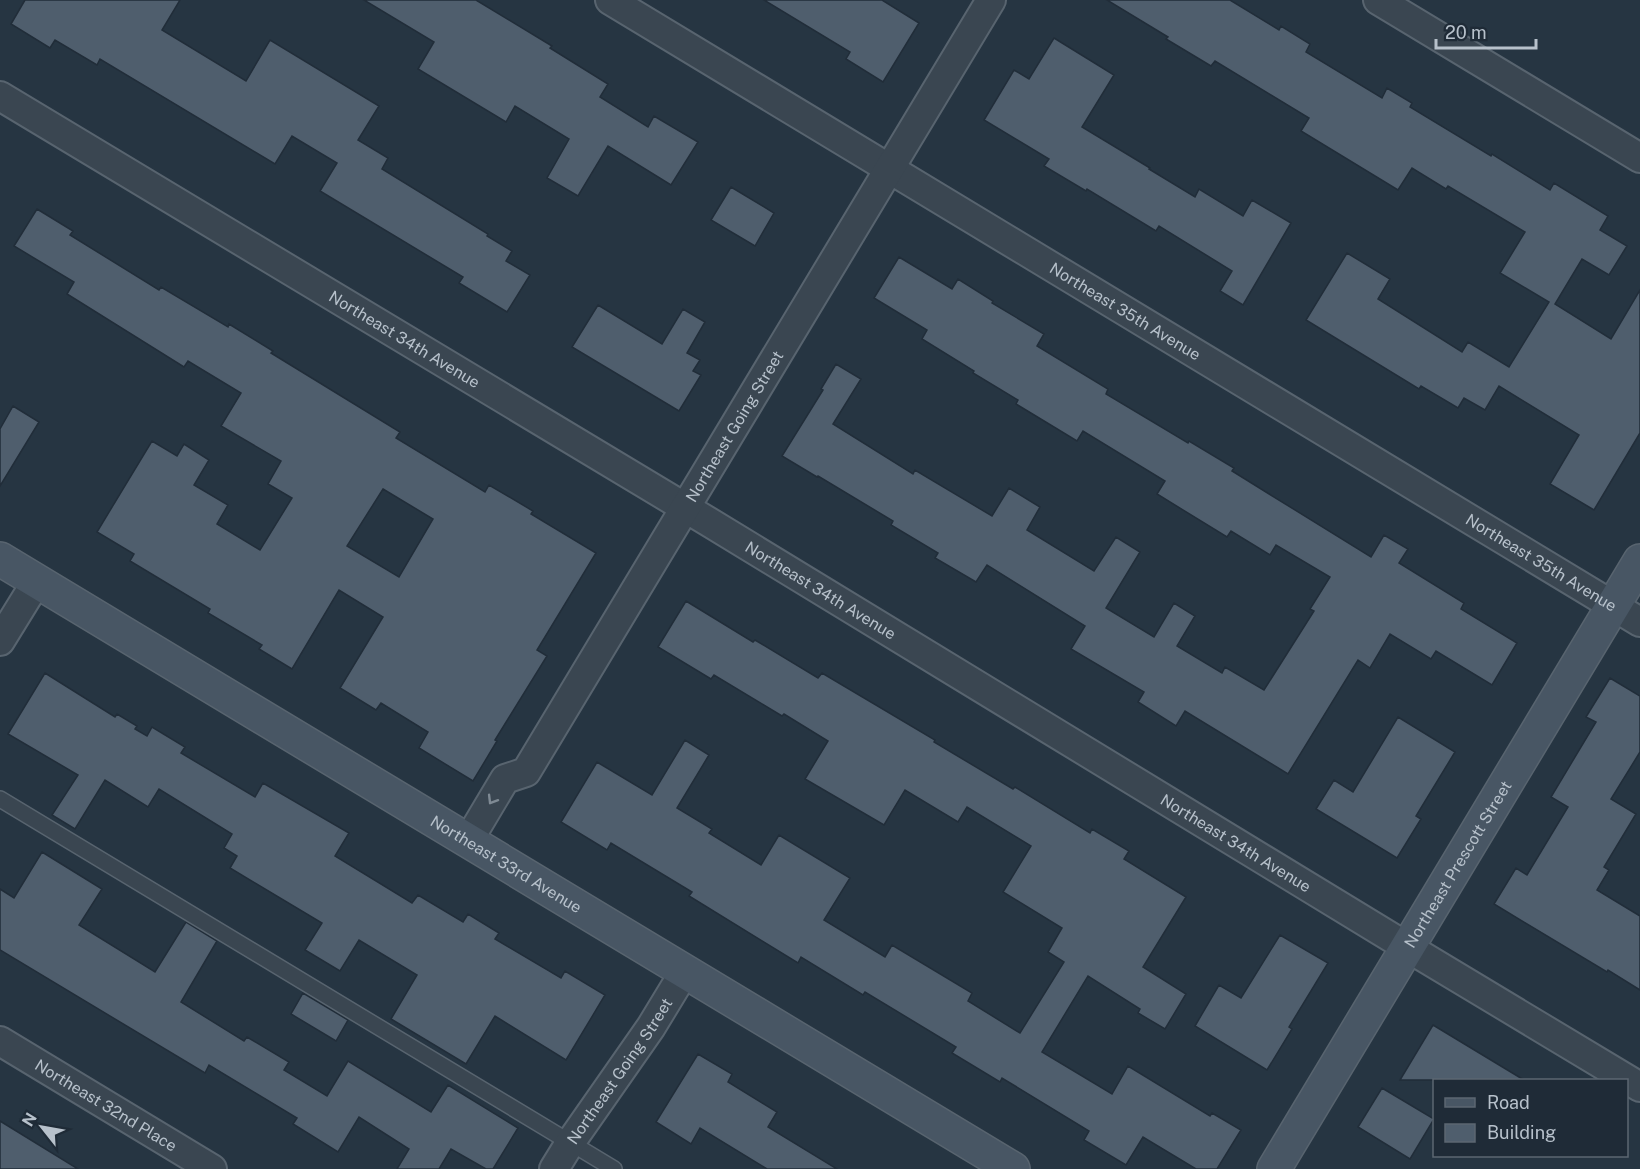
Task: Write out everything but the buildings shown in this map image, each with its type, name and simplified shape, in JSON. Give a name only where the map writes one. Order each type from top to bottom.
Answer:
[{"type":"main road","name":"Northeast 33rd Avenue","points":[[0,559],[1013,1169]]},
{"type":"main road","name":"Northeast Prescott Street","points":[[1274,1169],[1407,947],[1626,614],[1640,561]]},
{"type":"street","name":"Northeast 35th Avenue","points":[[610,0],[1626,614]]},
{"type":"street","name":"Northeast Going Street","points":[[468,841],[504,779],[526,772],[991,0]]},
{"type":"street","points":[[1378,0],[1640,158]]},
{"type":"street","name":"Northeast 34th Avenue","points":[[0,96],[1627,1079]]},
{"type":"street","points":[[0,641],[36,581]]},
{"type":"street","name":"Northeast Going Street","points":[[554,1169],[651,1027],[685,971]]},
{"type":"street","name":"Northeast 32nd Place","points":[[0,1041],[212,1169]]},
{"type":"lane","points":[[0,800],[614,1169]]}]
